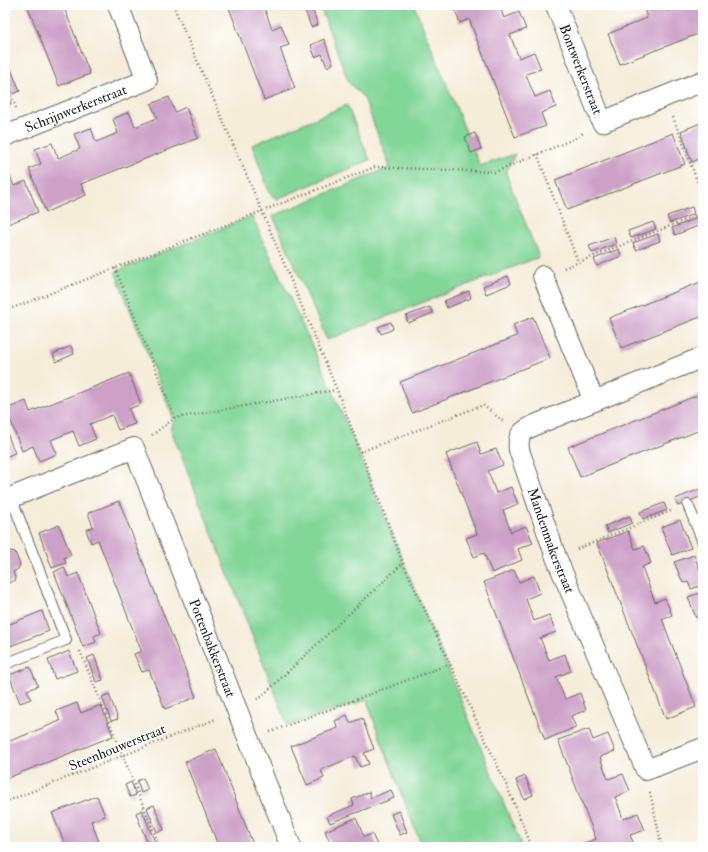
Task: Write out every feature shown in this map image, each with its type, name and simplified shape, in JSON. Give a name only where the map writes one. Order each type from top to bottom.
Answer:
[{"type":"street","name":"Schrijnwerkerstraat","points":[[5,136],[147,80],[118,5]]},
{"type":"street","name":"Bontwerkerstraat","points":[[556,5],[602,122],[703,81]]},
{"type":"street","points":[[543,276],[594,401]]},
{"type":"street","points":[[521,434],[535,425],[703,357]]},
{"type":"street","name":"Mandenmakerstraat","points":[[521,434],[518,442],[520,450],[556,557],[646,770]]},
{"type":"street","points":[[8,498],[134,448]]},
{"type":"street","name":"Pottenbakkerstraat","points":[[134,448],[291,847]]},
{"type":"street","points":[[646,770],[703,748]]},
{"type":"lane","points":[[5,664],[66,640],[8,498]]},
{"type":"lane","points":[[688,505],[703,542]]},
{"type":"path","points":[[173,5],[337,390],[403,564],[506,784],[532,847]]},
{"type":"path","points":[[5,81],[24,128]]},
{"type":"path","points":[[666,96],[703,197]]},
{"type":"path","points":[[5,311],[375,167],[495,172],[574,139],[602,122]]},
{"type":"path","points":[[537,154],[578,262]]},
{"type":"path","points":[[543,276],[703,213]]},
{"type":"path","points":[[115,268],[175,418]]},
{"type":"path","points":[[134,448],[175,418],[337,390]]},
{"type":"path","points":[[360,452],[483,405],[521,434]]},
{"type":"path","points":[[556,557],[688,505]]},
{"type":"path","name":"Steenhouwerstraat","points":[[5,802],[236,709],[261,697],[403,564]]},
{"type":"path","points":[[66,640],[77,645],[160,847]]},
{"type":"path","points":[[249,740],[450,664]]},
{"type":"path","points":[[646,770],[662,847]]},
{"type":"green space","points":[[332,5],[414,5],[480,166],[515,154],[506,173],[539,257],[327,340],[273,216],[390,167],[364,98],[349,83],[321,9]]},
{"type":"green space","points":[[347,105],[370,160],[277,199],[270,194],[252,145]]},
{"type":"green space","points":[[252,216],[331,387],[522,847],[422,847],[367,700],[288,726],[171,430],[174,420],[115,272]]},
{"type":"building","points":[[27,5],[63,5],[90,74],[59,86]]},
{"type":"building","points":[[228,5],[263,5],[272,29],[281,25],[289,45],[280,48],[295,88],[264,100]]},
{"type":"building","points":[[303,5],[311,5],[318,25],[311,27]]},
{"type":"building","points":[[453,5],[499,5],[504,18],[519,12],[526,29],[510,35],[519,58],[534,52],[541,69],[526,74],[535,97],[550,91],[556,107],[541,113],[546,126],[515,137],[469,19],[460,23]]},
{"type":"building","points":[[652,5],[664,5],[667,11],[682,5],[703,5],[703,32],[620,64],[608,34],[647,18],[644,8]]},
{"type":"building","points":[[324,39],[333,64],[327,67],[322,54],[315,57],[311,45]]},
{"type":"building","points":[[10,67],[20,91],[13,94],[5,73],[5,69]]},
{"type":"building","points":[[5,92],[11,104],[5,107]]},
{"type":"building","points":[[169,97],[175,112],[186,107],[198,138],[81,184],[86,195],[46,212],[29,169],[41,164],[35,149],[52,143],[58,158],[80,149],[74,134],[91,128],[96,142],[118,133],[113,119],[129,112],[135,127],[157,118],[151,104]]},
{"type":"building","points":[[703,122],[703,157],[692,162],[681,131]]},
{"type":"building","points":[[475,133],[481,149],[471,153],[465,137]]},
{"type":"building","points":[[673,133],[685,164],[567,210],[555,180]]},
{"type":"building","points":[[8,171],[14,186],[26,181],[38,212],[5,225],[5,172]]},
{"type":"building","points":[[692,207],[694,214],[670,223],[667,216]]},
{"type":"building","points":[[703,216],[703,224],[675,235],[672,228]]},
{"type":"building","points":[[653,222],[656,229],[631,238],[628,231]]},
{"type":"building","points":[[658,234],[660,241],[636,250],[633,243]]},
{"type":"building","points":[[614,237],[616,244],[592,253],[589,246]]},
{"type":"building","points":[[619,249],[621,256],[597,266],[594,259]]},
{"type":"building","points":[[508,276],[511,284],[486,294],[483,286]]},
{"type":"building","points":[[703,281],[703,316],[621,348],[609,318]]},
{"type":"building","points":[[469,291],[471,298],[447,308],[444,301]]},
{"type":"building","points":[[430,307],[433,313],[408,323],[406,316]]},
{"type":"building","points":[[533,317],[550,358],[412,413],[400,382],[517,336],[513,325]]},
{"type":"building","points":[[391,322],[393,329],[381,334],[378,327]]},
{"type":"building","points":[[71,346],[74,354],[56,362],[53,354]]},
{"type":"building","points":[[129,373],[141,404],[129,409],[135,424],[118,430],[112,415],[90,424],[96,439],[79,446],[73,431],[51,440],[57,454],[39,461],[33,446],[22,451],[6,409],[26,401],[30,412]]},
{"type":"building","points":[[703,393],[703,429],[580,477],[568,447]]},
{"type":"building","points":[[5,428],[15,453],[5,457]]},
{"type":"building","points":[[477,442],[481,454],[496,449],[503,465],[488,471],[496,493],[511,487],[518,504],[503,510],[511,532],[526,526],[533,543],[518,549],[522,560],[492,573],[484,553],[474,557],[466,538],[477,534],[446,454]]},
{"type":"building","points":[[700,489],[702,496],[678,506],[675,499]]},
{"type":"building","points":[[119,501],[196,697],[165,709],[149,670],[142,672],[134,654],[142,651],[98,540],[91,543],[86,530],[93,527],[88,513]]},
{"type":"building","points":[[664,503],[667,510],[643,519],[640,512]]},
{"type":"building","points":[[630,516],[632,523],[608,533],[605,526]]},
{"type":"building","points":[[680,520],[691,548],[672,555],[661,527]]},
{"type":"building","points":[[59,525],[71,555],[64,558],[66,563],[52,568],[39,533]]},
{"type":"building","points":[[628,531],[635,549],[644,546],[651,563],[642,567],[655,602],[665,598],[672,615],[662,619],[696,707],[666,719],[597,543]]},
{"type":"building","points":[[5,552],[15,552],[20,565],[18,569],[13,572],[16,580],[5,584]]},
{"type":"building","points":[[694,555],[702,576],[703,585],[691,589],[688,582],[683,583],[674,562]]},
{"type":"building","points":[[64,567],[68,577],[78,573],[101,633],[94,636],[96,642],[83,647],[54,572]]},
{"type":"building","points":[[514,570],[519,582],[534,576],[540,593],[526,599],[534,621],[549,615],[556,632],[540,638],[549,660],[565,654],[571,671],[556,677],[565,699],[580,693],[586,710],[571,716],[576,727],[545,740],[484,582]]},
{"type":"building","points":[[703,592],[703,616],[696,618],[688,597]]},
{"type":"building","points":[[42,611],[49,631],[5,648],[5,626]]},
{"type":"building","points":[[69,651],[77,671],[55,679],[48,660]]},
{"type":"building","points":[[94,655],[103,680],[96,682],[87,658]]},
{"type":"building","points":[[30,667],[38,686],[27,690],[31,699],[20,703],[9,675]]},
{"type":"building","points":[[109,694],[118,719],[111,721],[102,697]]},
{"type":"building","points":[[77,703],[81,713],[101,705],[113,736],[5,779],[5,743],[60,721],[56,711]]},
{"type":"building","points":[[347,715],[350,723],[362,718],[374,749],[364,753],[369,764],[360,767],[355,756],[321,770],[324,778],[307,785],[291,746],[338,728],[335,721]]},
{"type":"building","points":[[589,729],[593,740],[608,734],[615,751],[600,757],[608,779],[623,774],[630,791],[615,797],[623,819],[638,813],[645,830],[630,835],[635,847],[584,847],[582,844],[596,839],[558,740]]},
{"type":"building","points":[[216,749],[254,847],[219,847],[185,762]]},
{"type":"building","points":[[525,776],[533,795],[524,799],[516,780]]},
{"type":"building","points":[[143,778],[148,790],[141,793],[137,781]]},
{"type":"building","points":[[131,782],[136,795],[130,797],[125,785]]},
{"type":"building","points":[[391,790],[394,798],[330,823],[327,816],[354,805],[352,799],[369,792],[371,798]]},
{"type":"building","points":[[97,796],[105,816],[91,821],[101,847],[66,847],[52,813]]},
{"type":"building","points":[[154,805],[164,830],[157,832],[147,808]]},
{"type":"building","points":[[142,810],[155,842],[148,845],[136,813]]},
{"type":"building","points":[[399,811],[407,832],[400,835],[391,814]]},
{"type":"building","points":[[356,818],[364,837],[372,834],[378,847],[332,847],[325,831]]}]
